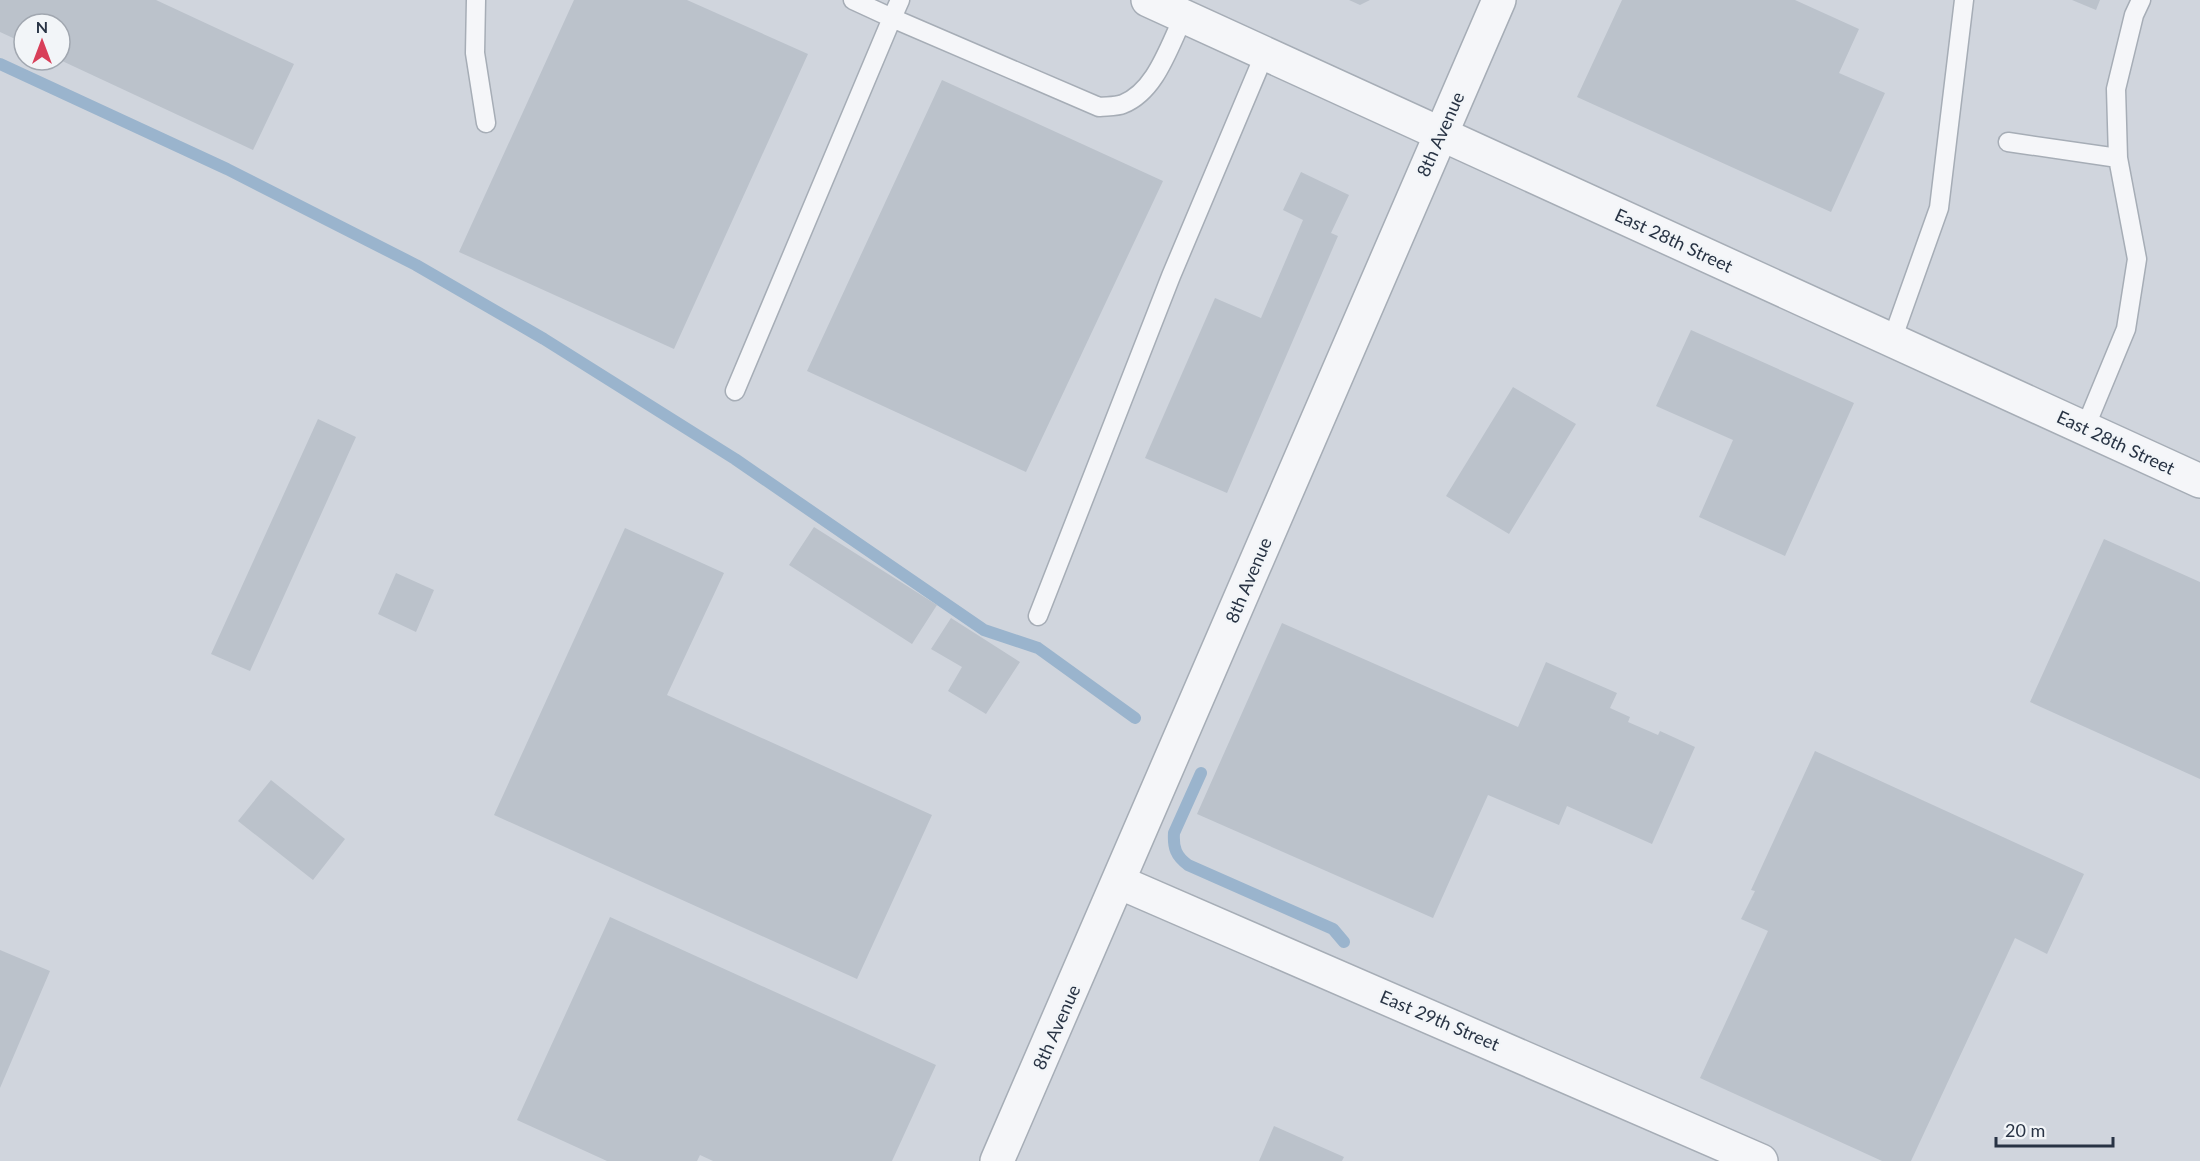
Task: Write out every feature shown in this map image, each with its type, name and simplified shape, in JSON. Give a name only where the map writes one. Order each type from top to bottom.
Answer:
[{"type":"street","name":"East 28th Street","points":[[1148,0],[2200,481]]},
{"type":"street","name":"8th Avenue","points":[[997,1161],[1499,0]]},
{"type":"street","name":"East 29th Street","points":[[1119,882],[1761,1161]]},
{"type":"lane","points":[[476,0],[475,52],[486,123]]},
{"type":"lane","points":[[853,0],[1099,107],[1121,105],[1140,94],[1155,75],[1184,16]]},
{"type":"lane","points":[[735,391],[900,0]]},
{"type":"lane","points":[[1892,340],[1939,208],[1964,0]]},
{"type":"lane","points":[[2085,428],[2126,329],[2137,259],[2118,158],[2116,89],[2134,15],[2141,0]]},
{"type":"lane","points":[[1038,616],[1171,276],[1265,52]]},
{"type":"lane","points":[[2008,142],[2118,158]]},
{"type":"shaded area","points":[[0,0],[2200,0],[2200,1161],[0,1161]]},
{"type":"building","points":[[0,0],[156,0],[294,64],[253,150],[72,66],[72,12],[12,12],[12,38],[0,32]]},
{"type":"building","points":[[574,0],[687,0],[808,54],[674,349],[459,252]]},
{"type":"building","points":[[1349,0],[1370,0],[1360,5]]},
{"type":"building","points":[[1622,0],[1795,0],[1859,29],[1839,73],[1885,93],[1831,212],[1577,97]]},
{"type":"building","points":[[2072,0],[2100,0],[2096,10]]},
{"type":"building","points":[[942,80],[1163,181],[1026,472],[807,371]]},
{"type":"building","points":[[1301,172],[1349,195],[1331,233],[1338,236],[1227,493],[1145,458],[1215,298],[1261,318],[1303,220],[1283,210]]},
{"type":"building","points":[[1691,330],[1854,403],[1785,556],[1699,517],[1733,440],[1656,406]]},
{"type":"building","points":[[1513,387],[1576,424],[1509,534],[1446,496]]},
{"type":"building","points":[[318,419],[356,437],[250,671],[211,654]]},
{"type":"building","points":[[814,527],[937,605],[912,644],[789,565]]},
{"type":"building","points":[[625,528],[724,573],[667,695],[932,815],[857,979],[494,815]]},
{"type":"building","points":[[2104,539],[2200,582],[2200,779],[2030,702]]},
{"type":"building","points":[[396,573],[434,590],[416,632],[378,614]]},
{"type":"building","points":[[951,618],[1020,662],[986,714],[948,691],[962,667],[931,649]]},
{"type":"building","points":[[1282,623],[1518,727],[1546,662],[1617,693],[1610,708],[1630,717],[1628,722],[1658,735],[1660,731],[1695,747],[1652,844],[1567,806],[1559,825],[1488,795],[1433,918],[1197,814]]},
{"type":"building","points":[[1815,751],[2084,874],[2047,954],[2015,938],[1911,1161],[1882,1161],[1700,1078],[1768,931],[1741,919],[1755,891],[1751,890]]},
{"type":"building","points":[[271,780],[345,839],[313,880],[238,821]]},
{"type":"building","points":[[610,917],[936,1065],[892,1161],[713,1161],[700,1155],[697,1161],[607,1161],[517,1120]]},
{"type":"building","points":[[0,950],[50,971],[0,1088]]},
{"type":"building","points":[[1274,1126],[1344,1157],[1342,1161],[1259,1161]]},
{"type":"waterway","points":[[0,64],[227,169],[416,265],[544,339],[735,459],[984,630],[1038,648],[1135,718]]},
{"type":"waterway","points":[[1201,773],[1174,833],[1178,855],[1188,865],[1333,929],[1344,942]]}]
